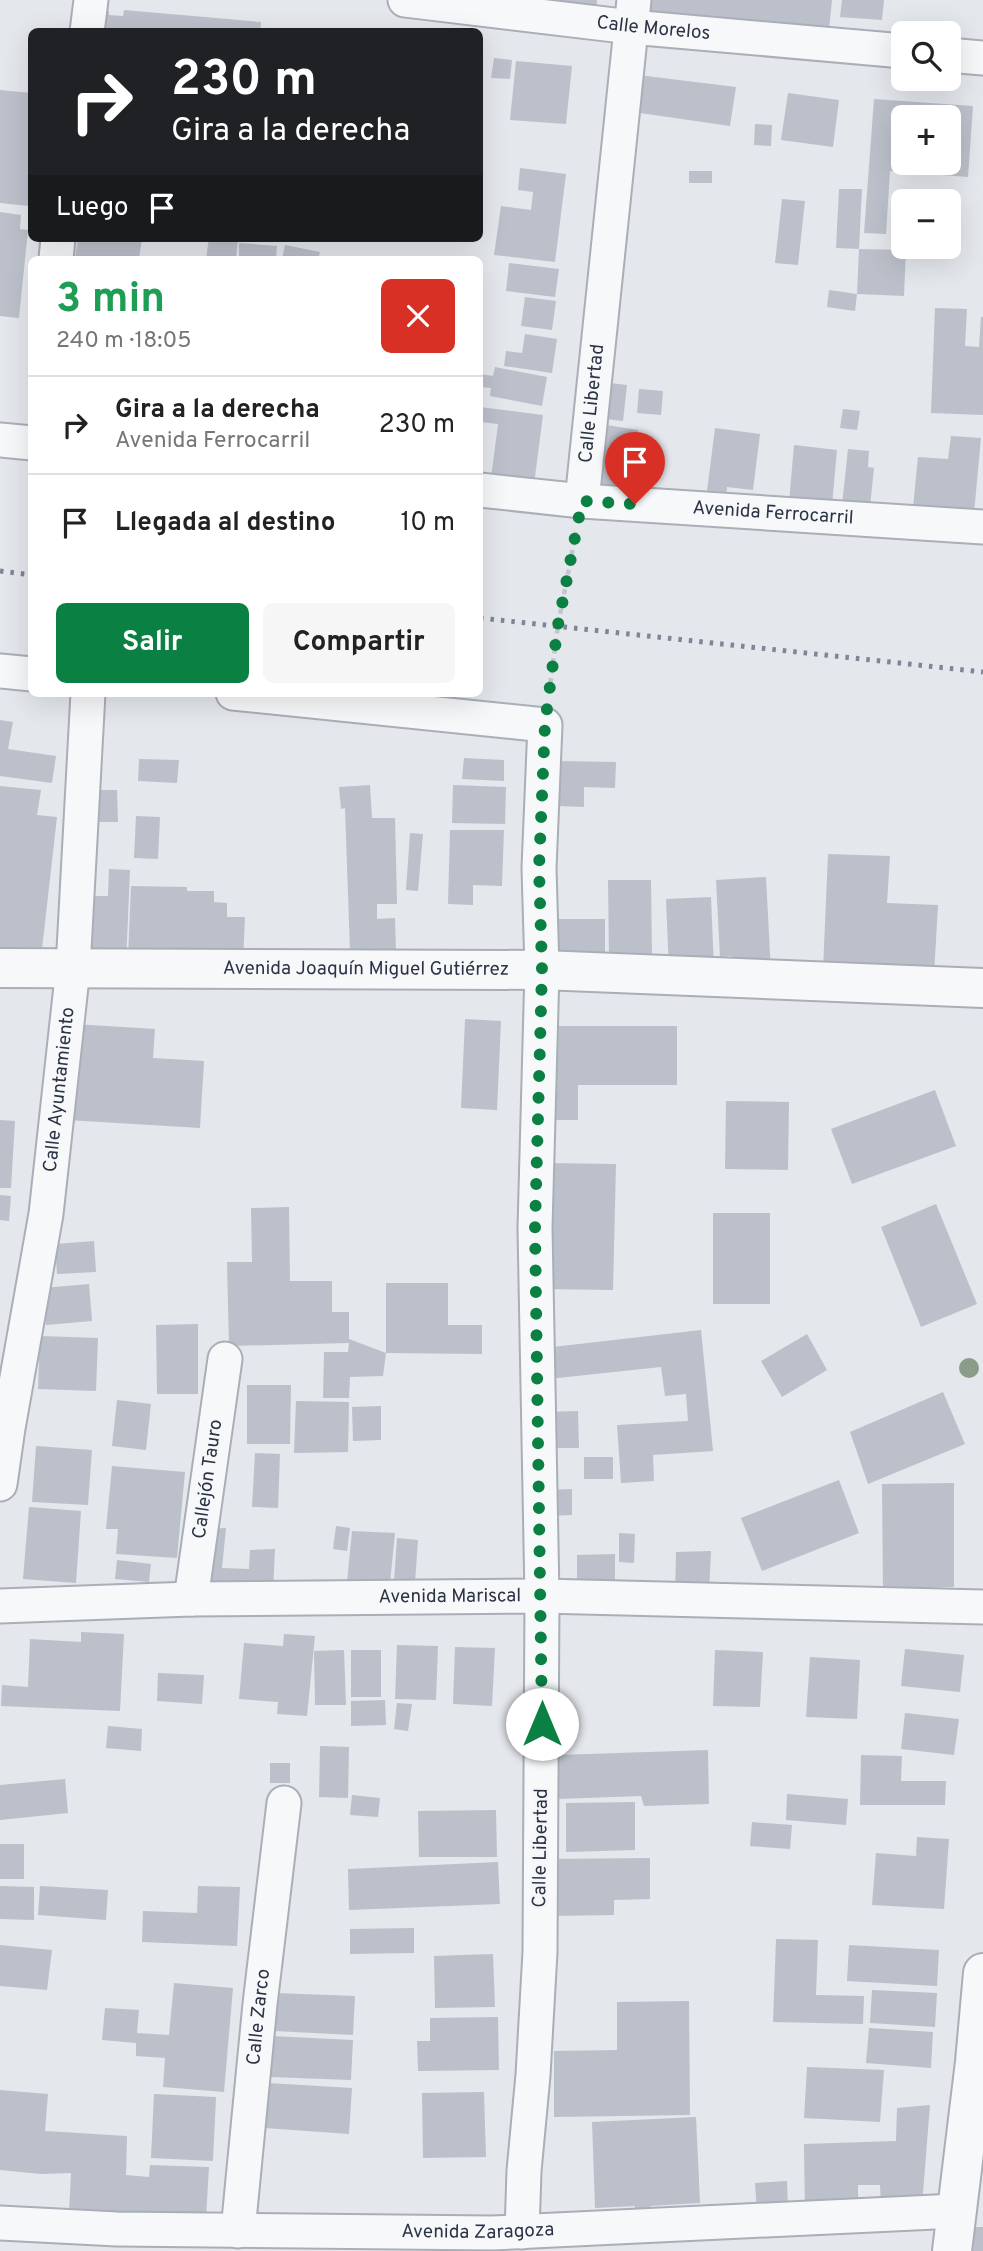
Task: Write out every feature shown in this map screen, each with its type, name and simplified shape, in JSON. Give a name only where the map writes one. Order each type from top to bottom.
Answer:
[{"type":"street","points":[[88,28],[91,0]]},
{"type":"street","name":"Calle Morelos","points":[[405,0],[632,13],[891,49]]},
{"type":"street","name":"Calle Libertad","points":[[582,501],[632,13]]},
{"type":"street","points":[[961,56],[983,58]]},
{"type":"street","name":"Avenida Ferrocarril","points":[[483,490],[582,501],[983,527]]},
{"type":"street","points":[[0,671],[28,674]]},
{"type":"street","name":"Calle Ayuntamiento","points":[[0,1484],[46,1214],[73,968],[88,697]]},
{"type":"street","points":[[273,697],[545,724]]},
{"type":"street","name":"Calle Libertad","points":[[522,2232],[540,1952],[542,1596],[535,1228],[542,970],[539,868],[545,724]]},
{"type":"street","name":"Avenida Joaquín Miguel Gutiérrez","points":[[0,968],[542,970],[983,988]]},
{"type":"street","name":"Callejón Tauro","points":[[191,1599],[225,1359]]},
{"type":"street","name":"Avenida Mariscal","points":[[0,1606],[191,1599],[542,1596],[983,1607]]},
{"type":"street","name":"Calle Zarco","points":[[237,2231],[284,1802]]},
{"type":"street","points":[[953,2251],[956,2211],[979,2062],[983,1973]]},
{"type":"street","name":"Avenida Zaragoza","points":[[0,2223],[117,2229],[522,2232],[956,2211]]},
{"type":"path","points":[[545,724],[558,625],[582,501]]},
{"type":"building","points":[[494,0],[597,0],[596,14]]},
{"type":"building","points":[[646,0],[832,0],[828,40],[644,27]]},
{"type":"building","points":[[842,0],[884,0],[882,20],[840,17]]},
{"type":"building","points":[[96,9],[109,11],[109,15],[123,16],[124,10],[261,22],[260,28],[94,28]]},
{"type":"building","points":[[494,58],[512,60],[510,79],[491,78]]},
{"type":"building","points":[[516,61],[572,66],[566,124],[510,120]]},
{"type":"building","points":[[638,75],[736,87],[730,126],[633,112]]},
{"type":"building","points":[[0,90],[28,93],[28,206],[0,203]]},
{"type":"building","points":[[788,93],[839,100],[833,147],[781,140]]},
{"type":"building","points":[[874,99],[959,105],[891,105],[891,171],[886,234],[864,233]]},
{"type":"building","points":[[961,105],[973,106],[968,177],[942,175],[961,175]]},
{"type":"building","points":[[755,124],[772,125],[771,146],[754,145]]},
{"type":"building","points":[[520,168],[566,174],[555,262],[494,255],[501,206],[531,210],[533,192],[518,190]]},
{"type":"building","points":[[689,171],[712,171],[712,183],[689,183]]},
{"type":"building","points":[[839,189],[862,189],[859,249],[836,248]]},
{"type":"building","points":[[782,199],[805,201],[798,265],[775,263]]},
{"type":"building","points":[[0,212],[21,215],[20,229],[28,230],[19,318],[0,316]]},
{"type":"building","points":[[77,242],[141,242],[139,256],[75,256]]},
{"type":"building","points":[[208,242],[238,242],[236,256],[206,256]]},
{"type":"building","points":[[239,243],[277,246],[276,256],[239,256]]},
{"type":"building","points":[[285,245],[320,252],[319,256],[283,256]]},
{"type":"building","points":[[859,249],[891,250],[891,259],[906,259],[904,296],[857,294]]},
{"type":"building","points":[[509,263],[559,269],[555,297],[506,291]]},
{"type":"building","points":[[829,290],[857,294],[855,311],[827,307]]},
{"type":"building","points":[[525,297],[556,301],[552,330],[521,326]]},
{"type":"building","points":[[935,308],[967,309],[965,346],[979,347],[983,317],[983,415],[931,413]]},
{"type":"building","points":[[525,334],[557,339],[552,373],[504,366],[506,351],[522,353]]},
{"type":"building","points":[[495,367],[547,377],[542,406],[490,396],[491,388],[483,387],[483,374],[493,376]]},
{"type":"building","points":[[602,382],[627,385],[623,421],[598,418]]},
{"type":"building","points":[[639,389],[663,391],[661,415],[637,413]]},
{"type":"building","points":[[483,407],[543,415],[533,492],[490,486],[498,424],[483,422]]},
{"type":"building","points":[[843,409],[860,411],[857,430],[840,428]]},
{"type":"building","points":[[600,424],[638,430],[637,442],[658,445],[655,469],[639,467],[635,489],[591,482]]},
{"type":"building","points":[[715,428],[760,434],[753,490],[727,487],[726,501],[706,499]]},
{"type":"building","points":[[951,436],[981,438],[973,524],[912,518],[918,457],[948,459]]},
{"type":"building","points":[[794,445],[837,450],[832,506],[789,502]]},
{"type":"building","points":[[848,449],[869,451],[868,467],[874,468],[870,507],[842,505]]},
{"type":"building","points":[[0,720],[13,722],[8,749],[56,756],[52,783],[0,776]]},
{"type":"building","points":[[464,758],[504,760],[504,781],[462,779]]},
{"type":"building","points":[[139,759],[179,760],[177,783],[138,781]]},
{"type":"building","points":[[558,761],[616,762],[615,788],[584,787],[584,807],[557,806]]},
{"type":"building","points":[[370,785],[372,818],[395,818],[397,904],[377,904],[377,919],[395,918],[396,951],[350,952],[345,808],[341,809],[339,787]]},
{"type":"building","points":[[453,785],[506,787],[505,824],[452,823]]},
{"type":"building","points":[[0,786],[41,790],[37,815],[57,817],[41,958],[0,954]]},
{"type":"building","points":[[87,790],[117,790],[118,822],[87,822]]},
{"type":"building","points":[[136,816],[160,817],[158,859],[134,858]]},
{"type":"building","points":[[450,830],[504,830],[502,886],[473,885],[473,905],[448,904]]},
{"type":"building","points":[[410,833],[423,834],[418,891],[406,890]]},
{"type":"building","points":[[828,854],[890,856],[887,903],[938,905],[934,975],[823,970]]},
{"type":"building","points":[[109,869],[130,870],[126,964],[77,962],[80,896],[108,896]]},
{"type":"building","points":[[766,877],[771,973],[734,975],[732,956],[720,957],[716,880]]},
{"type":"building","points":[[608,880],[651,880],[652,959],[609,960]]},
{"type":"building","points":[[131,886],[187,887],[187,891],[214,891],[214,902],[227,903],[227,917],[245,917],[243,963],[128,958]]},
{"type":"building","points":[[711,897],[714,969],[669,971],[666,899]]},
{"type":"building","points":[[556,919],[605,919],[605,965],[556,965]]},
{"type":"building","points":[[465,1019],[501,1021],[497,1110],[461,1108]]},
{"type":"building","points":[[74,1024],[155,1029],[153,1058],[204,1061],[200,1128],[67,1120]]},
{"type":"building","points":[[546,1026],[677,1026],[677,1085],[578,1085],[578,1120],[546,1120]]},
{"type":"building","points":[[935,1090],[956,1146],[852,1184],[831,1129]]},
{"type":"building","points":[[726,1101],[789,1102],[788,1170],[725,1169]]},
{"type":"building","points":[[0,1120],[15,1121],[11,1188],[0,1188]]},
{"type":"building","points":[[543,1163],[616,1164],[613,1290],[541,1289]]},
{"type":"building","points":[[0,1195],[11,1196],[9,1221],[0,1220]]},
{"type":"building","points":[[936,1204],[977,1304],[921,1327],[881,1227]]},
{"type":"building","points":[[289,1207],[290,1281],[332,1281],[332,1312],[349,1312],[349,1339],[386,1353],[383,1376],[350,1377],[349,1398],[323,1398],[324,1352],[348,1352],[349,1343],[229,1346],[227,1262],[252,1262],[251,1208]]},
{"type":"building","points":[[713,1213],[770,1213],[770,1304],[713,1304]]},
{"type":"building","points":[[94,1241],[96,1272],[57,1274],[55,1244]]},
{"type":"building","points":[[386,1283],[448,1283],[448,1325],[482,1325],[482,1354],[386,1353]]},
{"type":"building","points":[[89,1284],[92,1321],[46,1325],[43,1288]]},
{"type":"building","points":[[198,1324],[198,1394],[157,1394],[156,1325]]},
{"type":"building","points":[[701,1330],[713,1451],[653,1455],[654,1481],[621,1483],[617,1425],[688,1421],[686,1394],[665,1396],[661,1367],[548,1379],[544,1348]]},
{"type":"building","points":[[807,1334],[827,1370],[782,1397],[761,1361]]},
{"type":"building","points":[[40,1336],[98,1338],[96,1391],[38,1389]]},
{"type":"building","points":[[247,1385],[291,1385],[290,1444],[247,1444]]},
{"type":"building","points":[[943,1392],[965,1444],[868,1484],[850,1432]]},
{"type":"building","points":[[117,1400],[151,1404],[146,1450],[112,1446]]},
{"type":"building","points":[[296,1401],[349,1402],[348,1452],[294,1453]]},
{"type":"building","points":[[381,1406],[381,1440],[353,1441],[352,1407]]},
{"type":"building","points":[[578,1411],[579,1448],[545,1448],[544,1412]]},
{"type":"building","points":[[36,1446],[92,1450],[88,1505],[32,1502]]},
{"type":"building","points":[[255,1453],[280,1454],[278,1508],[252,1507]]},
{"type":"building","points":[[584,1457],[613,1457],[613,1479],[584,1479]]},
{"type":"building","points":[[112,1466],[185,1472],[177,1558],[116,1554],[118,1529],[106,1529]]},
{"type":"building","points":[[839,1480],[859,1533],[762,1571],[741,1518]]},
{"type":"building","points":[[954,1483],[954,1587],[883,1589],[882,1484]]},
{"type":"building","points":[[572,1489],[572,1515],[545,1516],[544,1490]]},
{"type":"building","points":[[29,1507],[81,1511],[76,1583],[23,1579]]},
{"type":"building","points":[[336,1526],[350,1528],[347,1551],[333,1549]]},
{"type":"building","points":[[226,1528],[222,1568],[249,1569],[250,1550],[275,1549],[273,1591],[199,1592],[205,1529]]},
{"type":"building","points":[[352,1531],[395,1533],[390,1583],[347,1582]]},
{"type":"building","points":[[619,1533],[635,1534],[634,1563],[619,1562]]},
{"type":"building","points":[[397,1538],[418,1540],[415,1583],[394,1581]]},
{"type":"building","points":[[711,1551],[709,1595],[675,1596],[676,1552]]},
{"type":"building","points":[[615,1554],[615,1593],[577,1593],[577,1555]]},
{"type":"building","points":[[117,1560],[151,1564],[149,1582],[115,1579]]},
{"type":"building","points":[[81,1632],[124,1634],[120,1711],[1,1706],[2,1685],[28,1687],[30,1639],[81,1642]]},
{"type":"building","points":[[284,1634],[315,1636],[307,1716],[277,1714],[278,1702],[239,1699],[244,1643],[283,1646]]},
{"type":"building","points":[[397,1645],[438,1646],[436,1700],[395,1699]]},
{"type":"building","points":[[455,1647],[495,1648],[492,1706],[453,1704]]},
{"type":"building","points":[[905,1649],[964,1655],[960,1692],[901,1686]]},
{"type":"building","points":[[344,1650],[346,1705],[315,1705],[314,1651]]},
{"type":"building","points":[[351,1650],[381,1650],[381,1697],[351,1697]]},
{"type":"building","points":[[715,1650],[763,1652],[760,1707],[713,1706]]},
{"type":"building","points":[[810,1657],[860,1660],[857,1719],[806,1717]]},
{"type":"building","points":[[158,1673],[204,1675],[202,1704],[157,1701]]},
{"type":"building","points":[[385,1700],[386,1725],[351,1726],[351,1701]]},
{"type":"building","points":[[397,1703],[412,1704],[408,1731],[394,1729]]},
{"type":"building","points":[[905,1713],[959,1719],[954,1755],[901,1749]]},
{"type":"building","points":[[108,1726],[142,1729],[141,1751],[106,1748]]},
{"type":"building","points":[[320,1746],[349,1747],[348,1798],[319,1797]]},
{"type":"building","points":[[708,1750],[709,1804],[644,1806],[641,1796],[558,1799],[558,1755]]},
{"type":"building","points":[[861,1755],[902,1756],[901,1781],[946,1781],[945,1805],[860,1805]]},
{"type":"building","points":[[270,1763],[290,1763],[290,1783],[270,1783]]},
{"type":"building","points":[[65,1779],[68,1813],[0,1820],[0,1785]]},
{"type":"building","points":[[787,1794],[848,1799],[846,1825],[786,1820]]},
{"type":"building","points":[[352,1795],[380,1798],[378,1817],[350,1815]]},
{"type":"building","points":[[635,1802],[635,1850],[566,1852],[566,1803]]},
{"type":"building","points":[[496,1810],[497,1857],[419,1857],[418,1811]]},
{"type":"building","points":[[752,1822],[792,1825],[790,1849],[750,1846]]},
{"type":"building","points":[[917,1837],[949,1839],[944,1909],[872,1905],[876,1853],[916,1856]]},
{"type":"building","points":[[0,1844],[24,1844],[24,1879],[0,1879]]},
{"type":"building","points":[[650,1858],[650,1899],[614,1900],[614,1915],[551,1916],[550,1859]]},
{"type":"building","points":[[498,1862],[500,1904],[349,1910],[348,1869]]},
{"type":"building","points":[[0,1886],[34,1887],[34,1920],[0,1919]]},
{"type":"building","points":[[40,1886],[108,1890],[106,1920],[38,1915]]},
{"type":"building","points":[[198,1886],[240,1887],[237,1946],[142,1942],[143,1911],[197,1913]]},
{"type":"building","points":[[414,1928],[414,1953],[350,1954],[350,1929]]},
{"type":"building","points":[[776,1939],[818,1940],[816,1995],[864,1996],[863,2024],[773,2022]]},
{"type":"building","points":[[0,1945],[52,1950],[47,1990],[0,1986]]},
{"type":"building","points":[[849,1945],[939,1950],[937,1986],[847,1981]]},
{"type":"building","points":[[493,1954],[495,2007],[435,2008],[434,1956]]},
{"type":"building","points":[[174,1983],[233,1988],[224,2092],[163,2087],[165,2058],[136,2056],[136,2043],[102,2040],[105,2008],[139,2010],[137,2033],[169,2035]]},
{"type":"building","points":[[872,1990],[937,1993],[935,2027],[870,2023]]},
{"type":"building","points":[[276,1993],[355,1996],[353,2035],[274,2031]]},
{"type":"building","points":[[689,2001],[690,2115],[554,2117],[554,2051],[617,2050],[617,2002]]},
{"type":"building","points":[[498,2017],[499,2070],[418,2071],[417,2041],[430,2041],[430,2018]]},
{"type":"building","points":[[869,2028],[933,2032],[931,2068],[866,2063]]},
{"type":"building","points":[[271,2036],[353,2040],[351,2080],[270,2077]]},
{"type":"building","points":[[807,2067],[884,2070],[880,2122],[804,2118]]},
{"type":"building","points":[[268,2083],[352,2088],[349,2134],[265,2128]]},
{"type":"building","points":[[0,2090],[48,2094],[45,2131],[127,2136],[126,2175],[149,2177],[150,2165],[209,2167],[206,2218],[69,2212],[71,2173],[41,2174],[0,2170]]},
{"type":"building","points":[[484,2092],[486,2157],[423,2158],[422,2093]]},
{"type":"building","points":[[154,2094],[216,2097],[213,2161],[151,2158]]},
{"type":"building","points":[[930,2105],[922,2205],[881,2208],[880,2185],[858,2185],[858,2211],[805,2213],[804,2144],[896,2141],[897,2108]]},
{"type":"building","points":[[696,2117],[700,2203],[650,2206],[651,2215],[635,2216],[635,2206],[595,2208],[592,2122]]},
{"type":"building","points":[[787,2181],[788,2210],[757,2212],[755,2183]]},
{"type":"building","points":[[971,2227],[983,2227],[983,2251],[969,2251]]},
{"type":"railway","points":[[0,571],[28,574]]},
{"type":"railway","points":[[483,618],[983,672]]},
{"type":"route","points":[[542,1724],[535,1228],[542,970],[539,868],[545,724],[558,625],[582,501],[635,504]]}]
